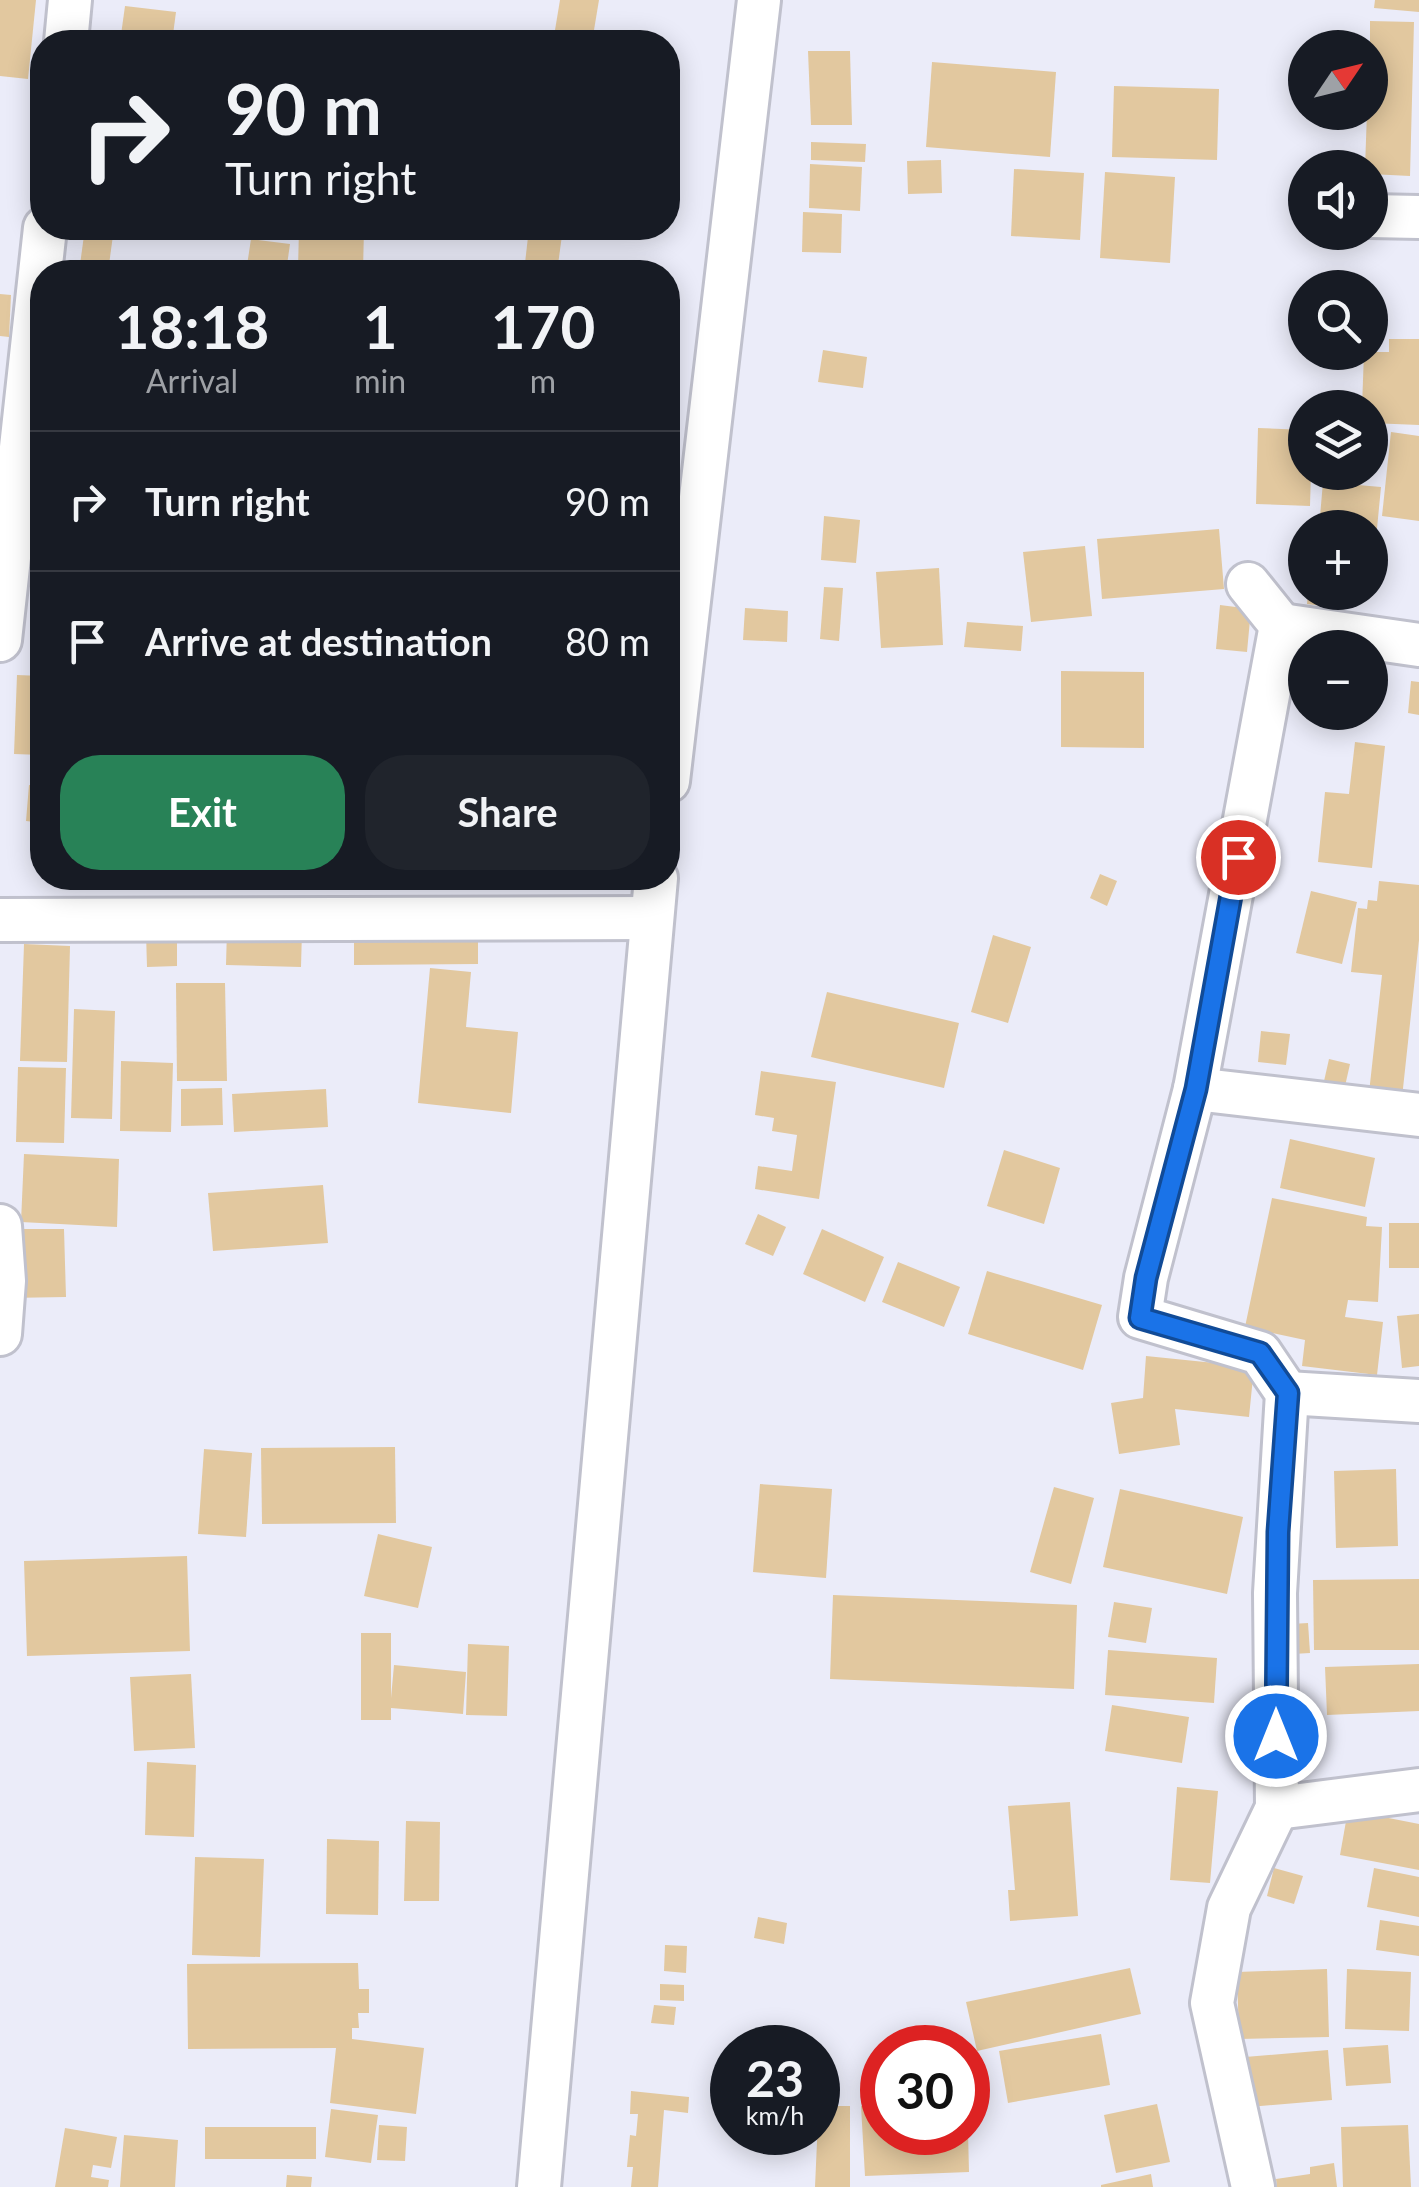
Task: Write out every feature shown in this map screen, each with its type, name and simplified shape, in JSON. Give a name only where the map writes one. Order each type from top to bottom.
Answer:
[{"type":"street","points":[[67,30],[70,0]]},
{"type":"street","points":[[680,677],[759,0]]},
{"type":"street","points":[[1388,216],[1419,217]]},
{"type":"street","points":[[0,640],[30,371]]},
{"type":"street","points":[[1248,584],[1281,625],[1419,645]]},
{"type":"street","points":[[1252,2187],[1212,2004],[1228,1908],[1276,1808],[1276,1592],[1288,1393],[1260,1353],[1140,1318],[1146,1278],[1196,1089],[1281,625]]},
{"type":"street","points":[[0,920],[654,898],[539,2187]]},
{"type":"street","points":[[1196,1089],[1419,1115]]},
{"type":"street","points":[[0,1226],[4,1281],[0,1334]]},
{"type":"street","points":[[1288,1393],[1419,1401]]},
{"type":"street","points":[[553,2187],[606,1680]]},
{"type":"street","points":[[1276,1808],[1419,1790]]},
{"type":"building","points":[[0,0],[36,0],[28,79],[0,76]]},
{"type":"building","points":[[560,0],[599,0],[594,30],[555,30]]},
{"type":"building","points":[[1375,0],[1419,0],[1419,12],[1374,8]]},
{"type":"building","points":[[125,6],[176,12],[174,30],[122,30]]},
{"type":"building","points":[[1370,21],[1414,22],[1410,176],[1388,175],[1388,150],[1366,150],[1366,130],[1388,130],[1388,30],[1370,30]]},
{"type":"building","points":[[808,51],[850,51],[852,125],[811,125]]},
{"type":"building","points":[[932,62],[1056,72],[1050,157],[926,147]]},
{"type":"building","points":[[1114,86],[1219,89],[1217,160],[1112,157]]},
{"type":"building","points":[[811,142],[866,144],[865,162],[811,160]]},
{"type":"building","points":[[941,160],[942,193],[908,194],[907,161]]},
{"type":"building","points":[[810,164],[862,167],[860,211],[809,208]]},
{"type":"building","points":[[1014,169],[1084,173],[1080,240],[1011,236]]},
{"type":"building","points":[[1105,172],[1175,177],[1170,263],[1100,258]]},
{"type":"building","points":[[803,212],[842,214],[841,253],[802,252]]},
{"type":"building","points":[[83,240],[112,240],[110,260],[81,260]]},
{"type":"building","points":[[251,240],[290,244],[288,260],[248,260]]},
{"type":"building","points":[[299,240],[364,240],[363,260],[298,260]]},
{"type":"building","points":[[528,240],[561,240],[559,260],[525,260]]},
{"type":"building","points":[[0,294],[11,295],[9,337],[0,336]]},
{"type":"building","points":[[1389,339],[1419,339],[1419,425],[1388,424],[1388,390],[1363,390],[1363,370],[1388,370]]},
{"type":"building","points":[[823,350],[867,357],[863,388],[818,382]]},
{"type":"building","points":[[1258,428],[1288,429],[1288,490],[1310,490],[1310,506],[1256,504]]},
{"type":"building","points":[[1391,432],[1419,436],[1419,521],[1388,517],[1388,510],[1383,510],[1385,490],[1388,490]]},
{"type":"building","points":[[1322,490],[1381,490],[1379,510],[1321,510]]},
{"type":"building","points":[[824,516],[860,520],[856,563],[821,560]]},
{"type":"building","points":[[1219,529],[1224,589],[1102,599],[1097,539]]},
{"type":"building","points":[[1085,546],[1092,616],[1031,622],[1023,552]]},
{"type":"building","points":[[939,568],[943,645],[881,648],[876,572]]},
{"type":"building","points":[[824,587],[843,588],[839,641],[820,639]]},
{"type":"building","points":[[1220,605],[1251,609],[1247,652],[1216,649]]},
{"type":"building","points":[[745,608],[788,611],[787,642],[743,640]]},
{"type":"building","points":[[967,622],[1023,626],[1021,651],[964,647]]},
{"type":"building","points":[[1061,671],[1144,672],[1144,748],[1061,747]]},
{"type":"building","points":[[17,675],[30,676],[30,755],[14,754]]},
{"type":"building","points":[[1411,681],[1419,682],[1419,715],[1408,713]]},
{"type":"building","points":[[1355,742],[1385,746],[1372,868],[1318,862],[1325,792],[1349,794]]},
{"type":"building","points":[[29,785],[30,785],[30,822],[26,821]]},
{"type":"building","points":[[1100,874],[1117,881],[1107,906],[1090,898]]},
{"type":"building","points":[[1379,881],[1419,885],[1419,940],[1401,1107],[1368,1102],[1382,975],[1351,972],[1358,908],[1367,909],[1368,900],[1377,901]]},
{"type":"building","points":[[1311,891],[1357,902],[1342,964],[1296,953]]},
{"type":"building","points":[[227,929],[302,931],[301,967],[226,965]]},
{"type":"building","points":[[478,929],[478,964],[354,965],[354,930]]},
{"type":"building","points":[[146,933],[177,933],[177,966],[147,967]]},
{"type":"building","points":[[993,935],[1031,947],[1008,1023],[971,1012]]},
{"type":"building","points":[[24,944],[70,946],[67,1062],[20,1061]]},
{"type":"building","points":[[430,968],[471,972],[466,1027],[518,1032],[511,1113],[418,1103]]},
{"type":"building","points":[[176,983],[225,983],[227,1081],[177,1081]]},
{"type":"building","points":[[827,992],[959,1023],[944,1088],[811,1057]]},
{"type":"building","points":[[74,1009],[115,1011],[112,1119],[71,1118]]},
{"type":"building","points":[[1261,1031],[1290,1034],[1286,1065],[1258,1062]]},
{"type":"building","points":[[1329,1059],[1350,1064],[1343,1095],[1322,1090]]},
{"type":"building","points":[[121,1061],[173,1063],[171,1132],[120,1131]]},
{"type":"building","points":[[18,1067],[66,1068],[64,1143],[16,1142]]},
{"type":"building","points":[[761,1071],[836,1082],[819,1199],[755,1189],[758,1166],[792,1171],[797,1135],[772,1131],[774,1118],[755,1115]]},
{"type":"building","points":[[222,1088],[223,1125],[181,1126],[181,1089]]},
{"type":"building","points":[[326,1089],[328,1127],[234,1132],[232,1094]]},
{"type":"building","points":[[1290,1139],[1375,1158],[1365,1207],[1280,1188]]},
{"type":"building","points":[[1004,1150],[1060,1168],[1044,1224],[987,1206]]},
{"type":"building","points":[[24,1154],[119,1159],[117,1227],[21,1222]]},
{"type":"building","points":[[323,1185],[328,1243],[213,1251],[208,1193]]},
{"type":"building","points":[[1272,1198],[1367,1217],[1366,1226],[1382,1227],[1378,1302],[1348,1300],[1345,1317],[1383,1322],[1377,1375],[1302,1366],[1305,1340],[1245,1327]]},
{"type":"building","points":[[758,1214],[786,1227],[773,1256],[745,1244]]},
{"type":"building","points":[[1389,1223],[1419,1223],[1419,1268],[1389,1268]]},
{"type":"building","points":[[7,1229],[64,1229],[66,1297],[8,1298]]},
{"type":"building","points":[[822,1229],[884,1257],[865,1302],[803,1274]]},
{"type":"building","points":[[898,1262],[960,1287],[944,1327],[882,1302]]},
{"type":"building","points":[[987,1271],[1102,1305],[1083,1370],[968,1334]]},
{"type":"building","points":[[1419,1314],[1419,1366],[1402,1368],[1397,1316]]},
{"type":"building","points":[[1146,1356],[1254,1367],[1249,1417],[1175,1409],[1180,1445],[1119,1454],[1111,1403],[1143,1398]]},
{"type":"building","points":[[395,1447],[396,1523],[262,1524],[261,1448]]},
{"type":"building","points":[[204,1449],[252,1453],[246,1537],[198,1534]]},
{"type":"building","points":[[1396,1469],[1398,1546],[1336,1548],[1334,1471]]},
{"type":"building","points":[[760,1484],[832,1489],[826,1578],[753,1572]]},
{"type":"building","points":[[1054,1487],[1094,1498],[1071,1584],[1030,1572]]},
{"type":"building","points":[[1120,1489],[1243,1517],[1227,1594],[1103,1567]]},
{"type":"building","points":[[378,1534],[432,1547],[418,1608],[364,1596]]},
{"type":"building","points":[[187,1556],[190,1651],[27,1656],[24,1561]]},
{"type":"building","points":[[1419,1579],[1419,1650],[1314,1650],[1313,1580]]},
{"type":"building","points":[[833,1595],[1077,1605],[1074,1689],[830,1679]]},
{"type":"building","points":[[1114,1602],[1152,1608],[1146,1643],[1108,1637]]},
{"type":"building","points":[[1308,1623],[1310,1653],[1293,1654],[1291,1624]]},
{"type":"building","points":[[361,1633],[391,1633],[391,1698],[394,1665],[466,1672],[463,1714],[391,1708],[391,1720],[361,1720]]},
{"type":"building","points":[[468,1644],[509,1646],[507,1716],[466,1715]]},
{"type":"building","points":[[1108,1650],[1217,1658],[1214,1703],[1105,1695]]},
{"type":"building","points":[[1419,1664],[1419,1711],[1327,1715],[1325,1667]]},
{"type":"building","points":[[191,1674],[195,1748],[134,1751],[130,1677]]},
{"type":"building","points":[[1112,1705],[1189,1717],[1182,1763],[1105,1751]]},
{"type":"building","points":[[147,1762],[196,1765],[194,1837],[145,1835]]},
{"type":"building","points":[[1177,1787],[1218,1791],[1210,1883],[1170,1880]]},
{"type":"building","points":[[1070,1802],[1078,1916],[1010,1921],[1008,1890],[1015,1890],[1008,1806]]},
{"type":"building","points":[[1348,1810],[1419,1824],[1419,1870],[1340,1855]]},
{"type":"building","points":[[406,1821],[440,1822],[439,1901],[404,1901]]},
{"type":"building","points":[[327,1839],[379,1841],[378,1915],[326,1914]]},
{"type":"building","points":[[195,1857],[264,1859],[260,1957],[192,1955]]},
{"type":"building","points":[[1274,1868],[1303,1876],[1294,1904],[1267,1896]]},
{"type":"building","points":[[1374,1868],[1419,1877],[1419,1917],[1367,1907]]},
{"type":"building","points":[[758,1917],[787,1923],[784,1944],[754,1938]]},
{"type":"building","points":[[1380,1920],[1419,1926],[1419,1956],[1376,1950]]},
{"type":"building","points":[[665,1945],[687,1946],[686,1973],[664,1971]]},
{"type":"building","points":[[358,1963],[359,1989],[369,1989],[369,2013],[358,2013],[359,2028],[352,2028],[352,2039],[424,2048],[416,2114],[330,2103],[336,2048],[188,2049],[187,1964]]},
{"type":"building","points":[[1130,1968],[1141,2014],[990,2048],[990,2025],[971,2025],[966,2002]]},
{"type":"building","points":[[1327,1969],[1329,2037],[1239,2039],[1237,1972]]},
{"type":"building","points":[[1347,1969],[1411,1972],[1409,2031],[1345,2029]]},
{"type":"building","points":[[660,1984],[684,1985],[684,2001],[660,2000]]},
{"type":"building","points":[[654,2005],[676,2007],[674,2025],[651,2023]]},
{"type":"building","points":[[1101,2034],[1110,2085],[1008,2103],[999,2051]]},
{"type":"building","points":[[1388,2045],[1391,2083],[1346,2086],[1343,2048]]},
{"type":"building","points":[[1328,2050],[1332,2100],[1249,2107],[1245,2057]]},
{"type":"building","points":[[631,2091],[689,2097],[688,2113],[664,2110],[658,2187],[631,2187],[633,2167],[627,2167],[630,2135],[636,2136],[638,2114],[630,2114]]},
{"type":"building","points":[[1157,2104],[1170,2162],[1116,2173],[1104,2115]]},
{"type":"building","points":[[840,2106],[850,2106],[850,2187],[815,2187],[816,2155],[840,2155]]},
{"type":"building","points":[[331,2109],[378,2115],[371,2163],[325,2157]]},
{"type":"building","points":[[379,2125],[407,2127],[405,2161],[377,2160]]},
{"type":"building","points":[[1408,2125],[1411,2187],[1343,2187],[1341,2127]]},
{"type":"building","points":[[205,2127],[316,2127],[316,2159],[205,2159]]},
{"type":"building","points":[[65,2128],[117,2137],[111,2168],[93,2165],[91,2177],[109,2180],[108,2187],[55,2187]]},
{"type":"building","points":[[124,2135],[178,2140],[175,2187],[120,2187]]},
{"type":"building","points":[[864,2155],[969,2155],[969,2172],[865,2176]]},
{"type":"building","points":[[1334,2163],[1337,2187],[1277,2187],[1276,2179],[1310,2174],[1310,2167]]},
{"type":"building","points":[[1151,2174],[1153,2187],[1101,2187],[1101,2185]]},
{"type":"building","points":[[287,2175],[312,2177],[311,2187],[286,2187]]},
{"type":"route","points":[[1238,857],[1196,1089],[1146,1278],[1140,1318],[1260,1353],[1288,1393],[1279,1501],[1276,1736]]}]
